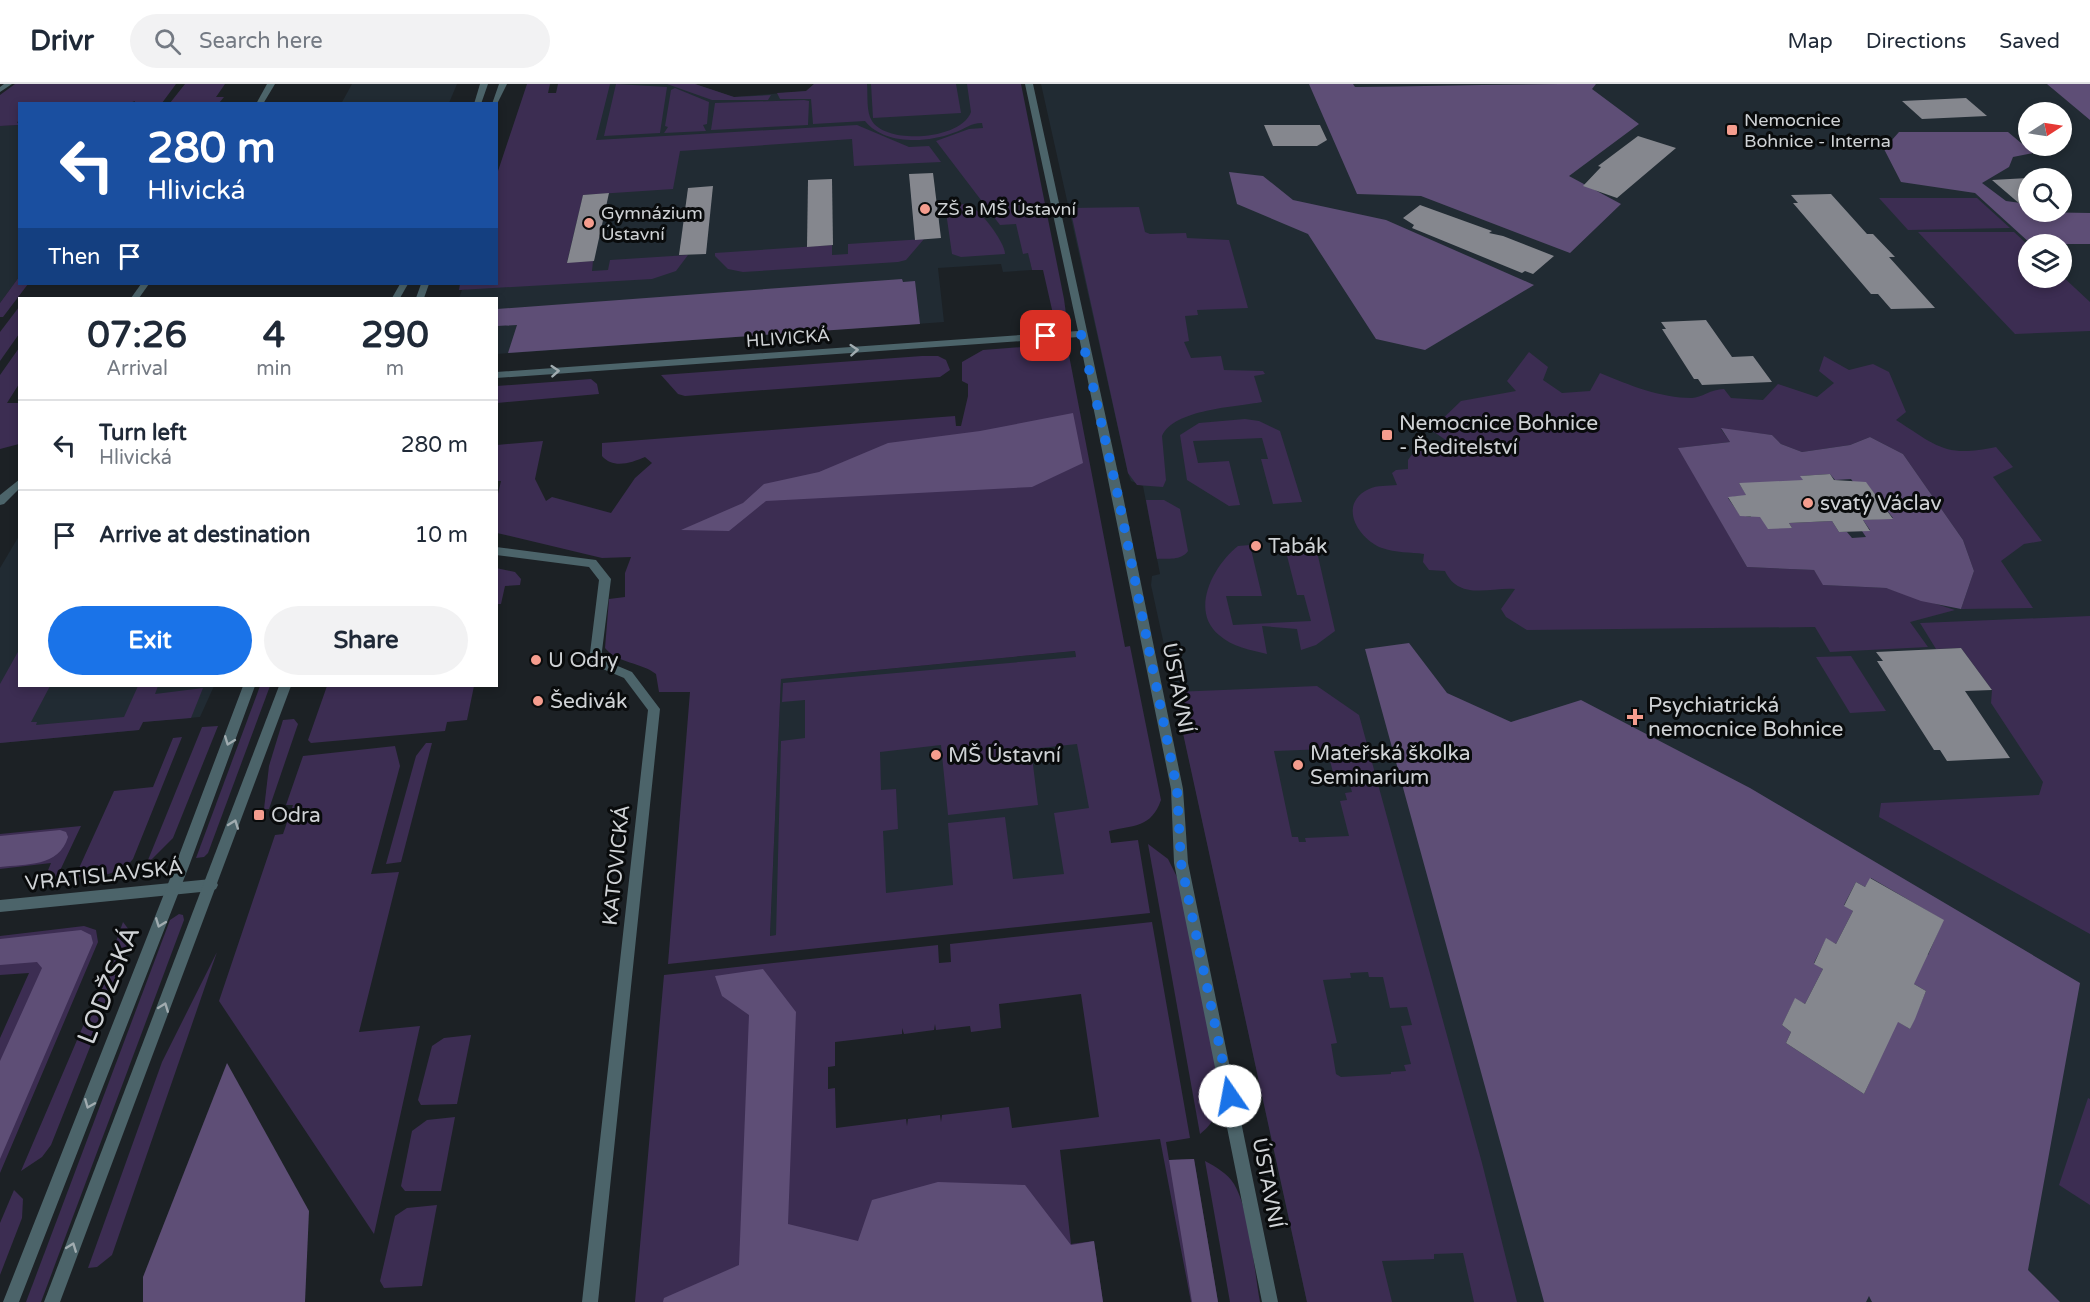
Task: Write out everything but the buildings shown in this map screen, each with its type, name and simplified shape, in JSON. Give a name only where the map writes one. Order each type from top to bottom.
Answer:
[{"type":"street","points":[[0,90],[8,84]]},
{"type":"street","points":[[259,102],[271,84]]},
{"type":"street","points":[[478,102],[484,84]]},
{"type":"street","points":[[496,102],[503,84]]},
{"type":"street","name":"ÚSTAVNÍ","points":[[1029,84],[1081,334],[1118,496],[1177,789],[1181,863],[1270,1302]]},
{"type":"street","name":"HLIVICKÁ","points":[[498,375],[1081,334]]},
{"type":"street","points":[[0,501],[18,484]]},
{"type":"street","name":"KATOVICKÁ","points":[[498,551],[592,563],[605,579],[595,661],[628,675],[654,709],[590,1302]]},
{"type":"street","name":"LODŽSKÁ","points":[[11,1302],[174,889],[249,687]]},
{"type":"street","points":[[52,1302],[285,687]]},
{"type":"street","name":"VRATISLAVSKÁ","points":[[0,906],[211,885]]},
{"type":"shaded area","points":[[15,84],[176,84],[163,102],[18,102],[18,125],[0,126],[0,95]]},
{"type":"shaded area","points":[[185,84],[225,84],[216,97],[224,97],[220,102],[171,102]]},
{"type":"shaded area","points":[[352,84],[457,84],[449,102],[342,102]]},
{"type":"shaded area","points":[[527,84],[550,84],[548,93],[556,93],[558,84],[610,84],[596,140],[857,125],[909,147],[929,146],[941,162],[854,166],[852,139],[680,151],[673,189],[583,195],[567,262],[593,261],[592,271],[608,270],[610,260],[688,255],[676,271],[652,279],[459,290],[460,285],[498,285],[498,171]]},
{"type":"shaded area","points":[[565,84],[695,84],[734,97],[806,91],[814,84],[993,84],[1032,270],[1003,272],[1001,264],[938,268],[944,322],[498,354],[498,297],[459,297],[462,290],[498,285],[498,278]]},
{"type":"shaded area","points":[[616,84],[667,87],[660,133],[604,136]]},
{"type":"shaded area","points":[[667,84],[695,84],[734,97],[771,95],[768,100],[712,100]]},
{"type":"shaded area","points":[[814,84],[867,84],[870,117],[880,129],[892,134],[923,136],[953,129],[964,121],[971,112],[967,84],[1021,84],[1064,299],[1066,314],[1062,315],[1061,324],[1049,327],[1044,324],[1041,316],[1053,314],[1043,270],[1032,270],[1028,253],[1023,254],[1016,224],[1000,225],[936,141],[969,129],[983,128],[982,123],[943,136],[919,140],[894,138],[873,129],[865,121],[813,124],[811,99],[780,99],[777,93],[806,91]]},
{"type":"shaded area","points":[[871,84],[956,84],[961,113],[873,118]]},
{"type":"shaded area","name":"Psychiatrická nemocnice Bohnice","points":[[1041,84],[2090,84],[2090,1302],[1307,1302],[1151,585],[1152,576],[1160,574],[1143,486],[1131,481]]},
{"type":"shaded area","points":[[1309,84],[1353,84],[1355,87],[1596,84],[1592,89],[1639,124],[1569,176],[1621,204],[1570,253],[1421,196],[1357,194]]},
{"type":"shaded area","points":[[2047,84],[2090,84],[2090,120],[2072,105],[2072,102],[2068,102]]},
{"type":"shaded area","points":[[675,88],[709,102],[707,124],[703,125],[706,131],[664,133],[668,127],[665,126],[671,90]]},
{"type":"shaded area","points":[[809,101],[808,125],[711,130],[715,103]]},
{"type":"shaded area","points":[[18,125],[18,278],[0,303],[0,126]]},
{"type":"shaded area","points":[[1899,132],[2008,132],[2018,140],[2018,156],[2013,157],[2009,167],[1982,183],[2006,201],[2018,203],[2018,222],[2072,222],[2072,213],[2090,213],[2090,244],[2072,244],[2072,234],[2020,234],[1975,193],[1901,182],[1884,149]]},
{"type":"shaded area","points":[[1229,172],[1263,176],[1293,200],[1386,220],[1534,285],[1425,350],[1376,339],[1308,234],[1237,204]]},
{"type":"shaded area","points":[[1879,198],[1977,198],[2010,228],[1908,230]]},
{"type":"shaded area","points":[[966,204],[977,211],[990,225],[1001,241],[1005,254],[961,257],[952,254],[945,205]]},
{"type":"shaded area","points":[[1139,207],[1145,232],[1150,234],[1186,233],[1187,238],[1229,240],[1248,308],[1197,310],[1198,315],[1185,316],[1189,341],[1184,342],[1191,358],[1221,356],[1224,370],[1263,371],[1265,374],[1254,376],[1262,402],[1192,415],[1169,427],[1162,436],[1166,480],[1163,487],[1137,485],[1128,473],[1070,208]]},
{"type":"shaded area","points":[[1918,232],[2014,232],[2018,236],[2018,288],[2072,288],[2072,285],[2090,302],[2090,331],[2015,334]]},
{"type":"shaded area","points":[[924,239],[906,260],[898,262],[743,272],[728,269],[715,256],[715,253],[832,245],[832,255],[848,254],[848,244]]},
{"type":"shaded area","points":[[18,278],[18,285],[27,285],[3,317],[0,317],[0,303]]},
{"type":"shaded area","points":[[902,279],[903,282],[915,281],[920,324],[508,353],[517,325],[498,326],[498,309]]},
{"type":"shaded area","points":[[18,308],[18,335],[0,361],[0,332]]},
{"type":"shaded area","points":[[1049,345],[1068,350],[1125,647],[1130,646],[1161,800],[1147,821],[1109,831],[1111,843],[1138,840],[1150,913],[668,964],[690,692],[659,692],[656,674],[616,657],[605,648],[609,599],[625,597],[625,573],[631,557],[602,558],[498,533],[498,494],[501,481],[498,481],[498,445],[543,441],[535,479],[546,501],[552,497],[611,513],[635,478],[652,463],[645,457],[617,464],[606,460],[602,456],[602,443],[955,416],[956,426],[961,426],[968,396],[968,384],[962,381],[962,362],[983,350]],"holes":[[[1075,651],[1076,657],[783,683],[782,702],[805,700],[805,738],[781,741],[776,935],[770,936],[781,679]],[[1077,744],[1089,808],[1054,813],[1064,874],[1013,879],[1005,817],[948,823],[953,885],[886,893],[883,831],[898,829],[896,789],[881,790],[880,752],[941,745],[948,815],[1038,805],[1031,749]]]},
{"type":"shaded area","points":[[18,349],[18,386],[7,403],[18,403],[18,444],[0,449],[0,375]]},
{"type":"shaded area","points":[[1529,352],[1548,367],[1543,380],[1562,393],[1590,391],[1600,373],[1668,396],[1695,398],[1724,389],[1731,398],[1763,400],[1778,384],[1817,397],[1834,383],[1819,371],[1824,356],[1849,370],[1873,364],[1889,372],[1906,412],[1896,420],[1932,443],[1953,450],[1965,451],[1996,447],[2013,467],[1993,477],[2042,541],[2024,544],[2001,561],[2033,608],[1961,609],[1974,571],[1963,540],[1903,454],[1870,437],[1850,445],[1802,452],[1781,444],[1772,435],[1721,429],[1730,442],[1679,448],[1747,567],[1814,570],[1824,585],[1886,588],[1955,610],[1910,622],[1928,647],[1830,652],[1815,627],[1527,630],[1506,617],[1501,609],[1515,589],[1476,590],[1458,586],[1445,571],[1429,570],[1423,562],[1424,554],[1392,551],[1373,543],[1359,529],[1353,512],[1354,503],[1359,495],[1379,486],[1397,485],[1392,473],[1396,470],[1408,469],[1408,460],[1415,450],[1427,447],[1456,447],[1431,430],[1461,401],[1516,391],[1507,381]]},
{"type":"shaded area","points":[[938,356],[946,360],[950,370],[940,377],[685,396],[678,394],[661,375]]},
{"type":"shaded area","points":[[591,379],[597,384],[599,394],[498,403],[498,386]]},
{"type":"shaded area","points":[[1073,413],[1083,463],[1032,487],[766,501],[729,531],[681,530],[743,503],[764,484],[819,472],[888,443],[980,431]]},
{"type":"shaded area","points":[[1245,419],[1259,421],[1280,431],[1302,502],[1273,504],[1261,459],[1268,459],[1262,438],[1193,441],[1198,463],[1229,461],[1240,505],[1229,506],[1187,480],[1180,435],[1199,423]]},
{"type":"shaded area","points":[[1721,428],[1772,435],[1781,444],[1802,452],[1850,445],[1870,437],[1903,454],[1963,540],[1974,571],[1961,609],[1921,601],[1886,588],[1823,585],[1814,570],[1747,567],[1678,448],[1730,442]],"holes":[[[1830,474],[1835,480],[1851,479],[1854,483],[1866,483],[1893,518],[1863,520],[1870,530],[1862,531],[1866,537],[1852,538],[1847,532],[1839,532],[1832,521],[1789,523],[1792,528],[1749,512],[1751,517],[1740,515],[1728,498],[1738,496],[1740,499],[1747,496],[1739,483],[1807,485],[1801,476]]]},
{"type":"shaded area","points":[[1146,500],[1164,500],[1180,509],[1188,551],[1185,554],[1174,558],[1157,559]]},
{"type":"shaded area","points":[[18,538],[18,687],[214,687],[200,717],[143,722],[139,730],[0,743],[0,568]]},
{"type":"shaded area","points":[[1315,543],[1335,631],[1316,645],[1301,650],[1297,629],[1262,626],[1267,654],[1224,639],[1210,625],[1206,613],[1206,601],[1208,588],[1214,576],[1229,554],[1238,546],[1250,545],[1262,596],[1226,596],[1233,625],[1311,621],[1304,595],[1297,595],[1284,544]]},
{"type":"shaded area","points":[[498,568],[515,572],[521,579],[520,585],[505,586],[501,604],[498,604]]},
{"type":"shaded area","points":[[2090,616],[2090,934],[1879,817],[1881,803],[2039,795],[2043,782],[1991,703],[1992,690],[1961,648],[1936,649],[1920,623]]},
{"type":"shaded area","points":[[1409,643],[1447,693],[1511,722],[1581,700],[1750,788],[2080,983],[2028,1270],[2060,1302],[1872,1302],[1869,1296],[1866,1302],[1544,1302],[1365,649]],"holes":[[[1871,878],[1943,920],[1928,955],[1900,939],[1914,984],[1926,991],[1910,1029],[1897,1021],[1864,1094],[1786,1043],[1791,1032],[1782,1025],[1795,999],[1805,1004],[1823,969],[1814,963],[1826,939],[1836,944],[1853,911],[1844,905],[1856,882],[1865,887]]]},
{"type":"shaded area","name":"MŠ Ústavní","points":[[1075,651],[1121,897],[770,936],[781,679]]},
{"type":"shaded area","points":[[18,652],[18,687],[49,687],[31,722],[37,722],[36,725],[124,717],[138,687],[158,687],[155,694],[203,688],[191,718],[143,722],[139,730],[0,743],[0,684]]},
{"type":"shaded area","points":[[1851,656],[1886,711],[1850,713],[1816,657]]},
{"type":"shaded area","points":[[1317,686],[1359,715],[1482,1163],[1517,1302],[1474,1302],[1463,1253],[1434,1254],[1434,1259],[1382,1261],[1392,1302],[1307,1302],[1174,692]],"holes":[[[1327,749],[1335,780],[1348,779],[1352,792],[1345,793],[1347,800],[1340,801],[1349,836],[1305,838],[1306,842],[1299,842],[1298,837],[1292,837],[1274,751]],[[1368,972],[1369,977],[1383,977],[1390,1008],[1407,1007],[1412,1025],[1401,1026],[1411,1064],[1404,1065],[1406,1071],[1391,1072],[1391,1074],[1341,1077],[1336,1074],[1331,1044],[1337,1043],[1323,980],[1351,978],[1350,973]]]},
{"type":"shaded area","points":[[260,687],[270,687],[208,853],[204,857],[196,858]]},
{"type":"shaded area","points":[[327,687],[474,687],[467,720],[447,722],[445,731],[311,743],[308,740]]},
{"type":"shaded area","points":[[294,719],[298,724],[269,809],[264,809],[269,766],[283,720]]},
{"type":"shaded area","points":[[218,726],[173,838],[146,865],[202,727]]},
{"type":"shaded area","points":[[182,737],[133,859],[114,872],[99,876],[75,877],[114,791],[153,787],[173,738]]},
{"type":"shaded area","points":[[426,743],[432,743],[401,862],[386,864],[416,756]]},
{"type":"shaded area","points":[[395,746],[400,766],[371,874],[399,872],[359,1032],[420,1026],[374,1234],[219,1001],[275,835],[283,834],[293,805],[286,805],[303,756]]},
{"type":"shaded area","points":[[81,826],[56,879],[44,880],[51,863],[0,869],[0,834]]},
{"type":"shaded area","points":[[60,830],[66,832],[68,837],[64,847],[49,859],[31,864],[0,867],[0,836]]},
{"type":"shaded area","points":[[1148,844],[1168,859],[1178,879],[1220,1089],[1216,1114],[1200,1134]]},
{"type":"shaded area","points":[[179,914],[183,915],[184,920],[41,1302],[26,1302],[170,920]]},
{"type":"shaded area","points":[[123,922],[129,930],[127,954],[51,1145],[42,1157],[21,1171],[101,984]]},
{"type":"shaded area","points":[[1152,922],[1190,1138],[1166,1142],[1169,1160],[1194,1159],[1218,1302],[1191,1302],[1160,1139],[1060,1150],[1071,1244],[1094,1241],[1103,1302],[635,1302],[664,975],[938,945],[939,963],[951,962],[950,944]],"holes":[[[1081,994],[1099,1117],[1012,1128],[1009,1107],[942,1115],[941,1122],[940,1115],[908,1119],[907,1126],[906,1119],[836,1128],[835,1088],[828,1089],[828,1067],[835,1066],[835,1042],[902,1034],[902,1028],[904,1034],[934,1030],[935,1024],[936,1030],[970,1026],[971,1032],[1001,1028],[999,1004]]]},
{"type":"shaded area","points":[[84,926],[96,930],[98,942],[0,1173],[0,1038],[29,973],[0,975],[0,936]]},
{"type":"shaded area","points":[[81,930],[91,935],[93,943],[0,1159],[0,1061],[42,968],[37,962],[0,965],[0,939]]},
{"type":"shaded area","points":[[217,952],[112,1255],[97,1267],[88,1268],[162,1062]]},
{"type":"shaded area","points":[[763,969],[796,1012],[788,1224],[858,1241],[872,1200],[938,1182],[1025,1185],[1071,1245],[1094,1241],[1103,1302],[663,1302],[664,1298],[739,1265],[749,1015],[722,996],[715,976]]},
{"type":"shaded area","points":[[471,1035],[457,1104],[421,1105],[418,1100],[432,1046],[444,1038]]},
{"type":"shaded area","points":[[227,1063],[309,1211],[305,1302],[143,1302],[143,1277]]},
{"type":"shaded area","points":[[2088,1098],[2090,1099],[2090,1205],[2059,1185]]},
{"type":"shaded area","points":[[455,1117],[441,1191],[405,1191],[401,1186],[412,1131],[427,1120]]},
{"type":"shaded area","points":[[1194,1159],[1218,1302],[1192,1302],[1169,1160]]},
{"type":"shaded area","points":[[1205,1161],[1228,1177],[1239,1196],[1248,1225],[1260,1302],[1230,1302]]},
{"type":"shaded area","points":[[14,1190],[23,1199],[22,1218],[0,1275],[0,1223]]},
{"type":"shaded area","points":[[437,1205],[422,1286],[384,1288],[380,1281],[395,1216],[407,1208]]},
{"type":"place","name":"Nemocnice Bohnice - Interna","points":[[1732,130]]},
{"type":"place","name":"ZŠ a MŠ Ústavní","points":[[925,209]]},
{"type":"place","name":"Gymnázium Ústavní","points":[[589,223]]},
{"type":"place","name":"Nemocnice Bohnice - Ředitelství","points":[[1387,435]]},
{"type":"place","name":"svatý Václav","points":[[1808,503]]},
{"type":"place","name":"Tabák","points":[[1256,546]]},
{"type":"place","name":"U Odry","points":[[536,660]]},
{"type":"place","name":"Šedivák","points":[[538,701]]},
{"type":"place","name":"Psychiatrická nemocnice Bohnice","points":[[1635,717]]},
{"type":"place","name":"MŠ Ústavní","points":[[936,755]]},
{"type":"place","name":"Mateřská školka Seminarium","points":[[1298,765]]},
{"type":"place","name":"Odra","points":[[259,815]]},
{"type":"route","points":[[1046,336],[1081,334],[1133,565],[1177,789],[1181,863],[1230,1096]]}]
